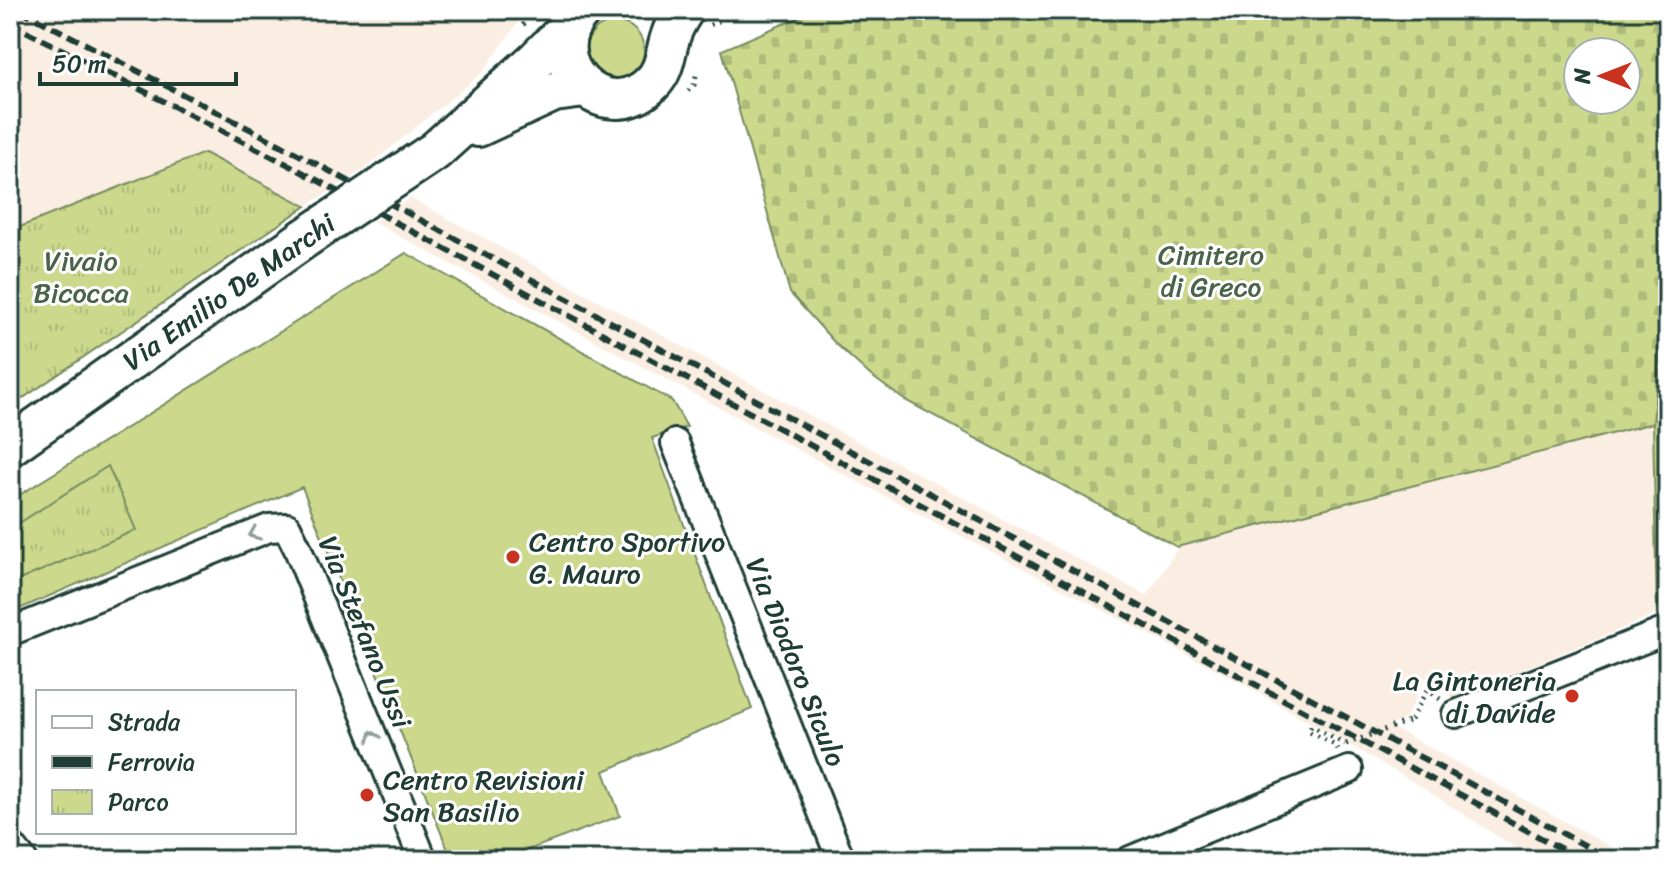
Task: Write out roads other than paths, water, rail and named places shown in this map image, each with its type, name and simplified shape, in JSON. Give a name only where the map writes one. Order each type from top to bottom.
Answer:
[{"type":"street","points":[[651,10],[663,28],[667,47]]},
{"type":"street","name":"Via Emilio De Marchi","points":[[576,15],[566,37],[566,56],[573,74],[585,88],[608,98],[633,96],[649,86],[658,77],[666,59],[676,23],[696,18]]},
{"type":"street","name":"Via Emilio De Marchi","points":[[10,446],[442,145],[537,59],[576,15]]},
{"type":"street","name":"Via Emilio De Marchi","points":[[442,145],[554,92],[585,88]]},
{"type":"street","name":"Via Diodoro Siculo","points":[[675,443],[841,860]]},
{"type":"street","name":"Via Stefano Ussi","points":[[10,632],[269,528],[287,527],[423,860]]},
{"type":"street","points":[[1450,708],[1668,630]]},
{"type":"street","points":[[1130,860],[1347,757]]},
{"type":"street","points":[[10,844],[23,860]]},
{"type":"railway","points":[[20,10],[296,153],[1612,860]]},
{"type":"railway","points":[[10,23],[289,165],[1582,860]]},
{"type":"place","name":"Centro Sportivo G. Mauro","points":[[513,557]]},
{"type":"place","name":"La Gintoneria di Davide","points":[[1572,696]]},
{"type":"place","name":"Centro Revisioni San Basilio","points":[[367,795]]},
{"type":"park label","name":"Cimitero di Greco","points":[[1211,270]]},
{"type":"park label","name":"Vivaio Bicocca","points":[[81,276]]}]
